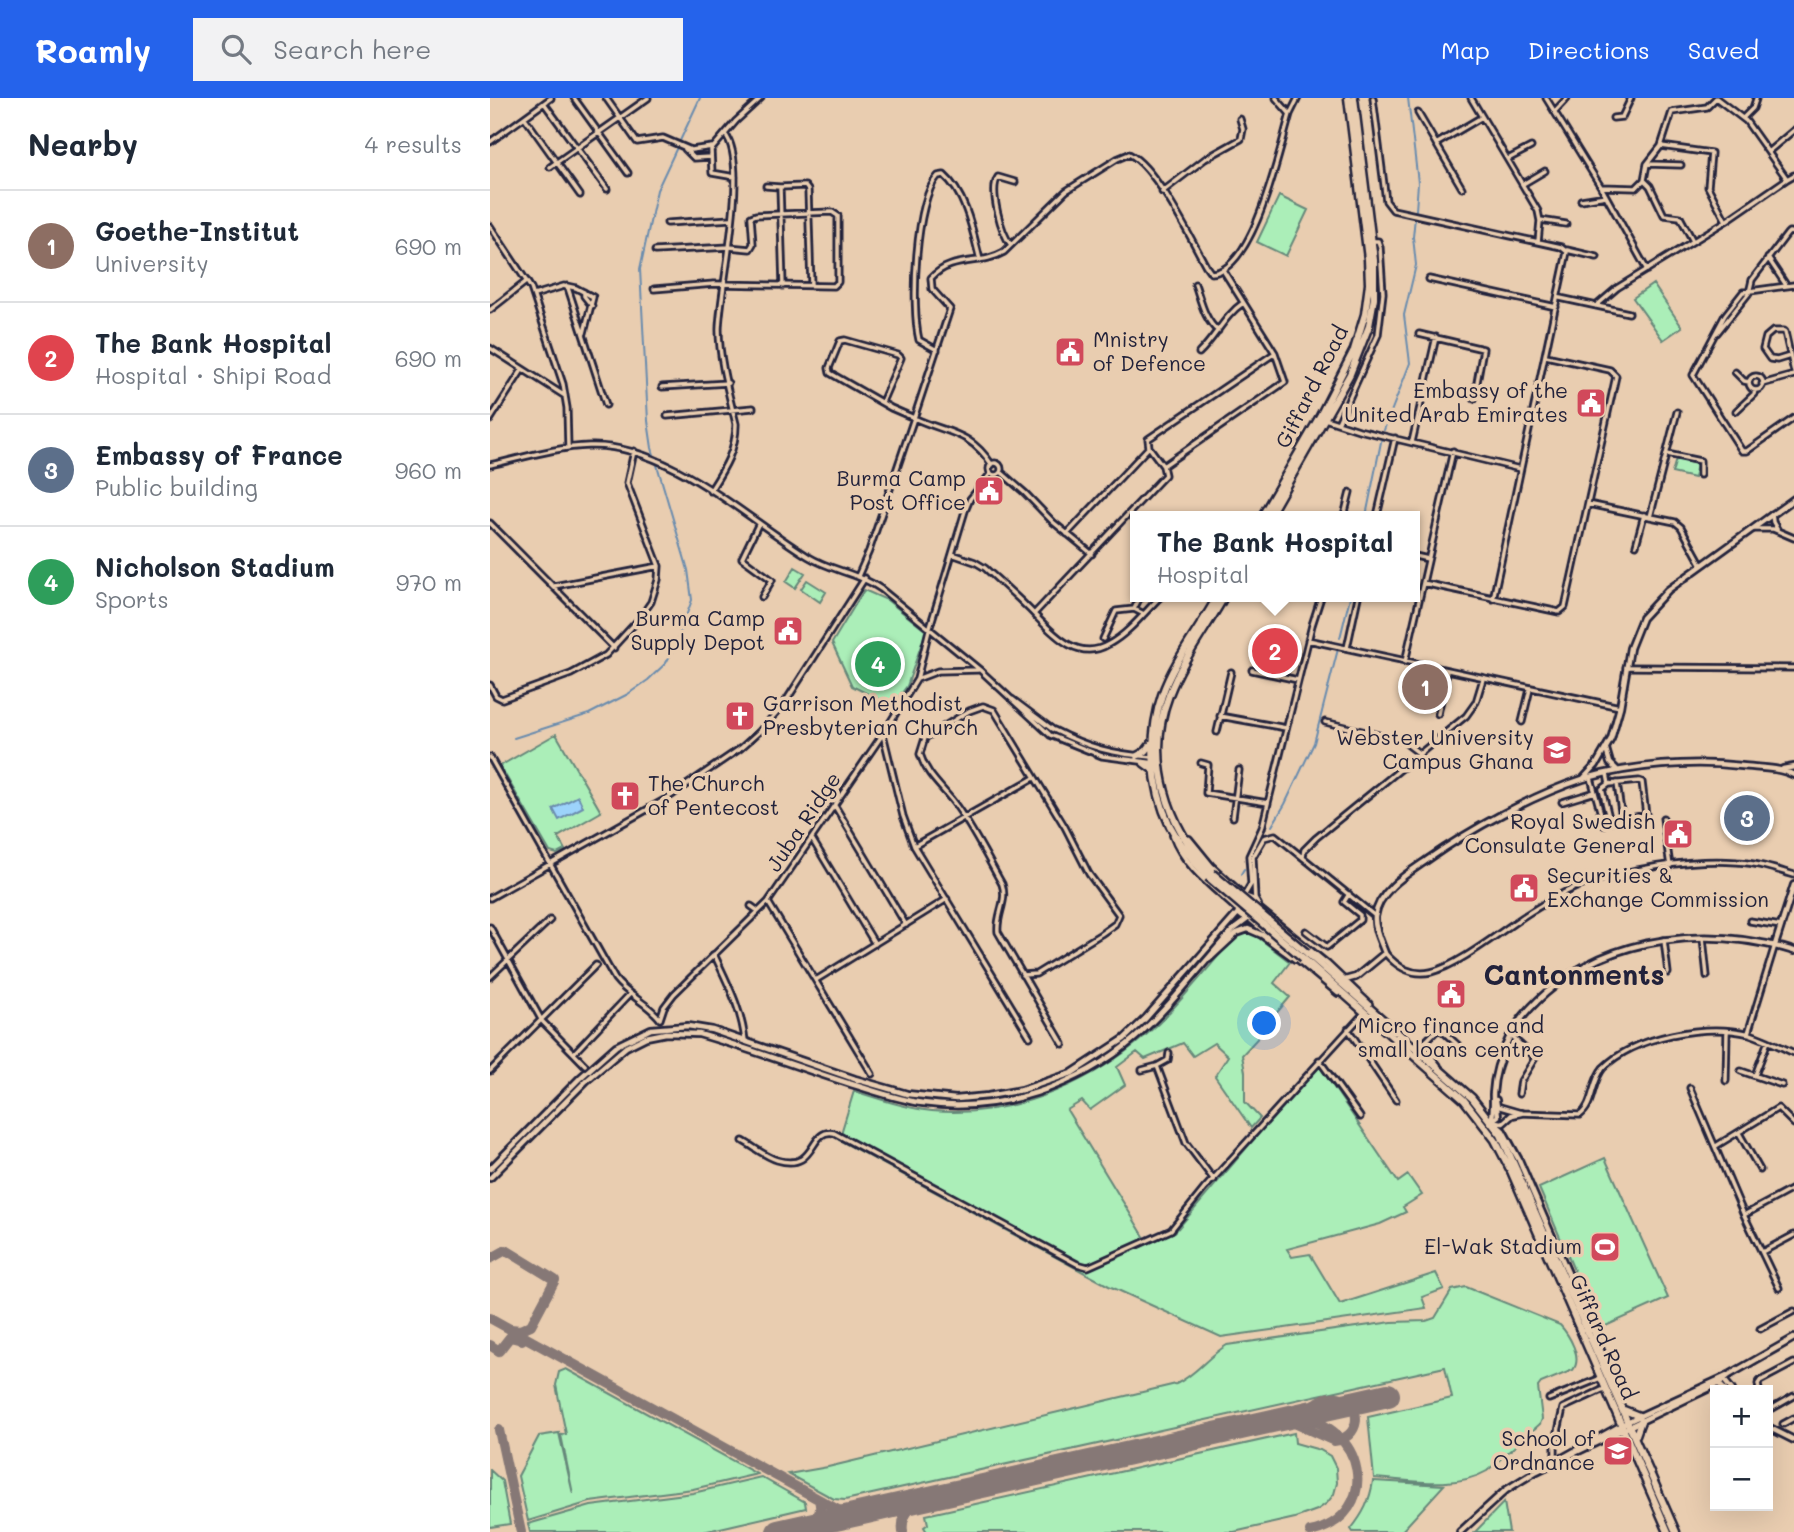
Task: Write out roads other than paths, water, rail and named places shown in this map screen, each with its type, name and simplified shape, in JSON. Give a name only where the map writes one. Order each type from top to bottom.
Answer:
[{"type":"main road","name":"Giffard Road","points":[[1272,511],[1323,417],[1354,350],[1368,298],[1368,259],[1348,98]]},
{"type":"main road","name":"Giffard Road","points":[[1265,511],[1350,374],[1369,326],[1374,282],[1372,241],[1354,98]]},
{"type":"main road","points":[[1583,779],[1606,749],[1620,707],[1635,632],[1642,618],[1668,590],[1794,499]]},
{"type":"main road","name":"Giffard Road","points":[[1214,602],[1162,695],[1153,742],[1161,800],[1173,825],[1210,875],[1464,1100],[1488,1123],[1508,1148],[1623,1409],[1668,1532]]},
{"type":"main road","name":"Giffard Road","points":[[1157,763],[1158,742],[1168,697],[1177,676],[1221,602]]},
{"type":"main road","points":[[1137,756],[1146,751],[1153,742]]},
{"type":"main road","points":[[1606,749],[1610,762],[1619,772]]},
{"type":"main road","points":[[1144,763],[1157,763]]},
{"type":"main road","points":[[1345,980],[1356,977],[1385,953],[1375,916],[1385,895],[1395,884],[1434,855],[1512,810],[1583,779],[1619,772],[1697,763],[1778,770],[1794,775]]},
{"type":"main road","points":[[1778,770],[1794,767]]},
{"type":"main road","name":"Giffard Road","points":[[1173,825],[1211,866],[1244,896]]},
{"type":"main road","name":"Giffard Road","points":[[1173,825],[1176,844],[1197,873],[1237,910]]},
{"type":"main road","points":[[1775,945],[1794,885]]},
{"type":"main road","points":[[490,1169],[602,1057],[634,1035],[651,1029],[695,1026],[866,1082],[922,1097],[967,1098],[1022,1090],[1072,1073],[1124,1039],[1146,1018],[1237,910],[1238,901],[1244,896],[1255,900],[1258,908],[1255,915],[1236,926],[1146,1027],[1111,1056],[1079,1076],[1046,1090],[992,1102],[955,1105],[914,1102],[699,1034],[673,1032],[646,1037],[610,1058],[490,1178]]},
{"type":"main road","name":"Giffard Road","points":[[1258,908],[1345,980],[1375,1013]]},
{"type":"main road","points":[[1237,910],[1243,917],[1249,918]]},
{"type":"main road","name":"Giffard Road","points":[[1249,918],[1375,1013],[1441,1069],[1486,1114],[1601,1378],[1636,1437],[1676,1532]]},
{"type":"main road","points":[[1205,960],[1216,954],[1237,933],[1248,929],[1258,932],[1291,958],[1304,958]]},
{"type":"main road","points":[[1521,1113],[1509,1117],[1503,1123],[1488,1123],[1495,1106],[1493,1093],[1497,1064],[1510,1035],[1525,1013],[1575,970],[1626,948],[1664,940],[1750,940],[1794,951]]},
{"type":"main road","points":[[1354,989],[1356,977]]},
{"type":"main road","points":[[1486,1114],[1495,1106]]},
{"type":"main road","points":[[1460,1532],[1506,1490],[1627,1425],[1717,1382],[1794,1338]]},
{"type":"main road","points":[[1725,1377],[1729,1385]]},
{"type":"main road","points":[[1717,1382],[1720,1385]]},
{"type":"main road","points":[[1623,1409],[1640,1419]]},
{"type":"main road","points":[[1636,1437],[1640,1419]]},
{"type":"main road","points":[[1773,1430],[1794,1440]]},
{"type":"street","points":[[490,142],[551,98]]},
{"type":"street","points":[[574,98],[628,173]]},
{"type":"street","points":[[606,98],[637,142],[659,138],[678,145],[694,158],[711,157]]},
{"type":"street","points":[[735,177],[712,173],[712,147],[761,98]]},
{"type":"street","points":[[1276,98],[1290,114]]},
{"type":"street","points":[[858,576],[915,418],[950,309],[932,289],[931,278],[953,263],[996,257],[1066,191],[1125,155],[1135,157],[1162,192],[1211,273],[1223,270],[1255,229],[1290,114],[1298,98]]},
{"type":"street","points":[[1373,98],[1385,193],[1393,210],[1597,257]]},
{"type":"street","points":[[1471,98],[1523,184],[1540,220],[1538,242]]},
{"type":"street","points":[[1546,98],[1601,187],[1647,270]]},
{"type":"street","points":[[1555,111],[1567,98]]},
{"type":"street","points":[[1613,118],[1622,117],[1631,98]]},
{"type":"street","points":[[550,167],[646,99]]},
{"type":"street","points":[[1601,187],[1635,189],[1644,180],[1647,164],[1661,146],[1672,112],[1707,107],[1719,99],[1744,118],[1787,179]]},
{"type":"street","points":[[1744,118],[1753,108],[1756,99]]},
{"type":"street","points":[[544,103],[607,189]]},
{"type":"street","points":[[1418,113],[1462,188]]},
{"type":"street","points":[[1436,145],[1482,117]]},
{"type":"street","points":[[524,118],[580,194]]},
{"type":"street","points":[[1162,192],[1205,159],[1241,139],[1243,129],[1240,119]]},
{"type":"street","points":[[1769,151],[1794,130]]},
{"type":"street","points":[[710,491],[734,446],[736,424],[720,346],[735,177],[733,149],[725,134]]},
{"type":"street","points":[[1661,146],[1711,153],[1708,187],[1726,221]]},
{"type":"street","points":[[685,149],[712,147]]},
{"type":"street","points":[[1508,159],[1531,147]]},
{"type":"street","points":[[1647,164],[1681,165]]},
{"type":"street","points":[[1523,184],[1545,171]]},
{"type":"street","points":[[938,350],[919,340],[915,302],[923,217],[934,180],[941,175],[950,180],[957,192],[968,216],[980,260]]},
{"type":"street","points":[[1595,306],[1617,288],[1726,221],[1794,175]]},
{"type":"street","points":[[1011,245],[1002,226],[994,193],[994,180],[998,177],[1015,182]]},
{"type":"street","points":[[1644,180],[1650,186],[1664,215],[1680,217],[1693,241]]},
{"type":"street","points":[[766,186],[807,188],[811,286]]},
{"type":"street","points":[[780,187],[783,286]]},
{"type":"street","points":[[1581,200],[1606,196]]},
{"type":"street","points":[[654,289],[696,285],[834,286],[838,282],[838,216],[832,212],[756,215],[751,217],[753,244],[750,249],[729,247],[655,251]]},
{"type":"street","points":[[667,223],[731,219]]},
{"type":"street","points":[[1540,220],[1566,224]]},
{"type":"street","points":[[490,227],[527,281],[533,295],[565,396],[568,448]]},
{"type":"street","points":[[1794,233],[1787,234],[1752,280],[1749,293],[1714,336],[1693,374],[1741,450],[1746,451],[1794,418]]},
{"type":"street","points":[[1338,424],[1378,335],[1383,293],[1380,247],[1378,241],[1372,241]]},
{"type":"street","points":[[1493,599],[1568,255],[1565,249]]},
{"type":"street","points":[[1768,258],[1787,286]]},
{"type":"street","points":[[1163,466],[1285,382],[1275,353],[1223,270]]},
{"type":"street","points":[[1776,287],[1779,276]]},
{"type":"street","points":[[1429,279],[1556,307]]},
{"type":"street","points":[[490,310],[527,281]]},
{"type":"street","points":[[1195,284],[1202,307],[1210,323],[1218,331]]},
{"type":"street","points":[[1749,289],[1794,285]]},
{"type":"street","points":[[533,295],[573,286],[584,292],[592,306],[584,335]]},
{"type":"street","points":[[566,287],[606,405]]},
{"type":"street","points":[[1559,298],[1629,313]]},
{"type":"street","points":[[1199,354],[1229,316],[1244,303]]},
{"type":"street","points":[[579,322],[587,322]]},
{"type":"street","points":[[1736,411],[1762,384],[1794,374],[1790,356],[1783,330],[1773,331],[1766,337],[1763,348],[1770,359],[1790,356]]},
{"type":"street","points":[[1419,334],[1483,349],[1474,399]]},
{"type":"street","points":[[1412,442],[1436,337]]},
{"type":"street","points":[[882,402],[901,358],[845,340],[840,341],[829,368],[830,373],[882,402],[915,418],[964,436],[976,445],[992,464],[999,464],[1000,472],[1092,554]]},
{"type":"street","points":[[490,348],[565,396]]},
{"type":"street","points":[[1132,511],[1165,475],[1163,466],[1149,447],[1148,439],[1275,353]]},
{"type":"street","points":[[1423,583],[1559,612],[1564,609],[1616,376],[1610,370],[1546,356]]},
{"type":"street","points":[[490,420],[522,370]]},
{"type":"street","points":[[1735,372],[1744,382],[1749,382]]},
{"type":"street","points":[[1749,382],[1755,376],[1761,379],[1762,384]]},
{"type":"street","points":[[1749,382],[1750,388],[1755,390]]},
{"type":"street","points":[[662,387],[728,383]]},
{"type":"street","points":[[667,416],[753,408]]},
{"type":"street","points":[[1650,517],[1677,412]]},
{"type":"street","points":[[1323,417],[1338,424],[1520,469]]},
{"type":"street","points":[[1378,511],[1395,438]]},
{"type":"street","points":[[490,465],[568,448],[600,446],[634,451],[654,460],[685,475],[825,566],[864,578],[881,589],[1051,732],[1071,745],[1102,756],[1144,763]]},
{"type":"street","points":[[1067,534],[1149,447]]},
{"type":"street","points":[[490,685],[498,698],[505,698],[571,674],[614,648],[651,601],[659,579],[659,566],[628,483],[634,451]]},
{"type":"street","points":[[1420,596],[1453,451]]},
{"type":"street","points":[[1667,453],[1700,461],[1700,475]]},
{"type":"street","points":[[992,464],[989,469],[991,473],[996,475],[1000,472]]},
{"type":"street","name":"Juba Ridge","points":[[664,1007],[768,902],[835,806],[917,679],[929,629],[970,499],[991,473]]},
{"type":"street","points":[[1345,511],[1350,492]]},
{"type":"street","points":[[1588,504],[1679,524],[1702,565]]},
{"type":"street","points":[[1034,614],[1130,513]]},
{"type":"street","points":[[1772,514],[1773,522],[1779,530]]},
{"type":"street","points":[[1636,545],[1644,515]]},
{"type":"street","points":[[490,523],[614,648]]},
{"type":"street","points":[[759,523],[742,558],[772,580],[762,597]]},
{"type":"street","points":[[1750,530],[1779,530],[1794,538]]},
{"type":"street","points":[[952,554],[985,568],[1062,641],[1071,646],[1088,650],[1100,649],[1110,644],[1123,635],[1155,602]]},
{"type":"street","points":[[1420,557],[1428,559]]},
{"type":"street","points":[[554,586],[659,566]]},
{"type":"street","points":[[490,898],[666,799],[722,762],[760,731],[784,704],[864,578]]},
{"type":"street","points":[[1134,609],[1138,602]]},
{"type":"street","points":[[1244,896],[1251,884],[1249,856],[1262,828],[1319,602]]},
{"type":"street","points":[[1347,648],[1357,602]]},
{"type":"street","points":[[1405,662],[1419,602]]},
{"type":"street","points":[[1102,639],[1116,611],[1134,609],[1144,614]]},
{"type":"street","points":[[1308,640],[1620,707]]},
{"type":"street","points":[[1626,667],[1794,667]]},
{"type":"street","points":[[917,679],[950,669],[980,670]]},
{"type":"street","points":[[1252,670],[1298,680]]},
{"type":"street","points":[[1217,732],[1231,671]]},
{"type":"street","points":[[1438,714],[1447,671]]},
{"type":"street","points":[[1305,859],[1304,849],[1472,710],[1483,679]]},
{"type":"street","points":[[1522,722],[1530,689]]},
{"type":"street","points":[[1023,975],[1036,974],[1113,927],[1119,918],[1089,874],[1065,827],[994,710],[983,706],[925,738],[920,754],[932,780],[945,792],[964,819],[1006,894],[997,926],[998,932],[1063,1044]]},
{"type":"street","points":[[1220,716],[1286,728]]},
{"type":"street","points":[[1325,722],[1407,743],[1420,754]]},
{"type":"street","points":[[1051,732],[1093,748],[1137,756],[1157,763]]},
{"type":"street","points":[[883,734],[903,816],[914,846],[1030,1037]]},
{"type":"street","points":[[490,757],[611,972],[629,995],[653,1009],[660,1019],[664,1007],[653,1009]]},
{"type":"street","points":[[1201,762],[1208,765],[1206,793],[1268,803]]},
{"type":"street","points":[[1233,817],[1239,770]]},
{"type":"street","points":[[1607,774],[1609,784]]},
{"type":"street","points":[[914,846],[1035,777]]},
{"type":"street","points":[[1591,778],[1604,825]]},
{"type":"street","points":[[1641,781],[1646,815],[1609,821],[1602,789],[1609,784],[1641,781]]},
{"type":"street","points":[[1617,783],[1622,820]]},
{"type":"street","points":[[1562,802],[1595,792]]},
{"type":"street","points":[[835,806],[906,925]]},
{"type":"street","points":[[1663,818],[1670,866]]},
{"type":"street","points":[[1255,900],[1253,857],[1264,838],[1272,835],[1279,836],[1375,916]]},
{"type":"street","points":[[812,839],[875,944]]},
{"type":"street","points":[[1311,843],[1306,853],[1313,866]]},
{"type":"street","points":[[1385,953],[1394,964],[1410,972],[1436,971],[1531,912],[1578,887],[1639,870],[1737,862],[1794,875]]},
{"type":"street","points":[[1306,931],[1327,947],[1360,920],[1360,915],[1345,902],[1349,894]]},
{"type":"street","points":[[816,980],[947,899]]},
{"type":"street","points":[[768,902],[872,1074]]},
{"type":"street","points":[[751,906],[758,911]]},
{"type":"street","points":[[490,977],[550,920]]},
{"type":"street","points":[[1750,922],[1781,926]]},
{"type":"street","points":[[490,927],[542,1021],[585,1065]]},
{"type":"street","points":[[1703,938],[1707,976]]},
{"type":"street","points":[[1664,940],[1668,973]]},
{"type":"street","points":[[1748,1034],[1775,945]]},
{"type":"street","points":[[714,954],[743,1023],[745,1042]]},
{"type":"street","points":[[490,1071],[596,965]]},
{"type":"street","points":[[574,1053],[629,995]]},
{"type":"street","points":[[743,1141],[777,1160],[797,1161],[810,1154],[819,1135],[826,1131],[834,1133],[1077,1264],[1088,1267],[1171,1230],[1348,1029],[1362,1009]]},
{"type":"street","points":[[1422,1045],[1439,1028],[1459,1046]]},
{"type":"street","points":[[1348,1029],[1396,1100]]},
{"type":"street","points":[[1726,1082],[1727,1031]]},
{"type":"street","points":[[1495,1106],[1521,1113],[1580,1115],[1587,1107],[1594,1080],[1602,1070],[1630,1049],[1679,1033],[1727,1031],[1748,1034],[1794,1053]]},
{"type":"street","points":[[1510,1035],[1535,1058],[1521,1081],[1519,1094]]},
{"type":"street","points":[[1755,1075],[1768,1040]]},
{"type":"street","points":[[1411,1044],[1422,1045],[1441,1069]]},
{"type":"street","points":[[1142,1070],[1168,1060],[1169,1053]]},
{"type":"street","points":[[1319,1060],[1360,1117]]},
{"type":"street","points":[[1157,1066],[1186,1143],[1214,1180]]},
{"type":"street","points":[[1741,1071],[1782,1085]]},
{"type":"street","points":[[1690,1088],[1744,1215],[1779,1288]]},
{"type":"street","points":[[1716,1146],[1778,1108],[1794,1124]]},
{"type":"street","points":[[1738,1133],[1760,1170]]},
{"type":"street","points":[[1744,1215],[1794,1188]]},
{"type":"street","points":[[1762,1252],[1794,1235]]},
{"type":"street","points":[[1760,1329],[1794,1311]]},
{"type":"street","points":[[1758,1385],[1760,1381],[1794,1363]]},
{"type":"street","points":[[1549,1399],[1601,1378]]},
{"type":"street","points":[[1555,1463],[1555,1446],[1563,1408],[1606,1388]]},
{"type":"street","points":[[1773,1408],[1794,1396]]},
{"type":"street","points":[[1783,1424],[1794,1418]]},
{"type":"water","points":[[578,796],[583,807],[559,820],[553,809]]},
{"type":"waterway","points":[[514,738],[589,714],[628,694],[648,680],[666,663],[692,600],[688,570],[652,448],[648,421],[640,269],[657,190],[700,98]]},
{"type":"waterway","points":[[1408,98],[1418,183],[1416,210]]},
{"type":"waterway","points":[[1384,430],[1410,363],[1404,315],[1416,265],[1413,237],[1415,217]]},
{"type":"waterway","points":[[1367,511],[1382,437]]},
{"type":"waterway","points":[[1340,638],[1349,602]]},
{"type":"waterway","points":[[1272,826],[1314,743],[1338,649]]},
{"type":"waterway","points":[[1241,874],[1244,869]]},
{"type":"place","name":"Mnistry of Defence","points":[[1070,352]]},
{"type":"place","name":"Embassy of the United Arab Emirates","points":[[1591,403]]},
{"type":"place","name":"Burma Camp Post Office","points":[[989,491]]},
{"type":"place","name":"Burma Camp Supply Depot","points":[[788,631]]},
{"type":"place","name":"The Bank Hospital","points":[[1275,651]]},
{"type":"place","name":"Nicholson Stadium","points":[[878,664]]},
{"type":"place","name":"Goethe-Institut","points":[[1425,687]]},
{"type":"place","name":"Garrison Methodist Presbyterian Church","points":[[740,716]]},
{"type":"place","name":"Webster University Campus Ghana","points":[[1557,750]]},
{"type":"place","name":"The Church of Pentecost","points":[[625,796]]},
{"type":"place","name":"Embassy of France","points":[[1747,818]]},
{"type":"place","name":"Royal Swedish Consulate General","points":[[1678,834]]},
{"type":"place","name":"Securities & Exchange Commission","points":[[1524,888]]},
{"type":"place","name":"Micro finance and small loans centre","points":[[1451,994]]},
{"type":"place","name":"El-Wak Stadium","points":[[1605,1247]]},
{"type":"place","name":"School of Ordnance","points":[[1618,1451]]},
{"type":"district","name":"Cantonments","points":[[1574,975]]}]
